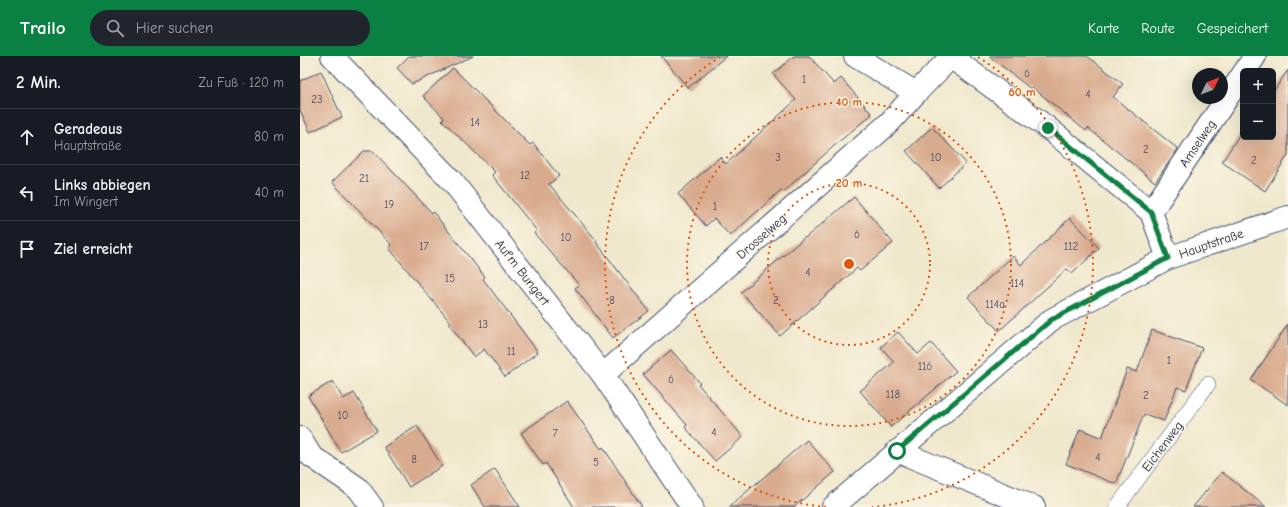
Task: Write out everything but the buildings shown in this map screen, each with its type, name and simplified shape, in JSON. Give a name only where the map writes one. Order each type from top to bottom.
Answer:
[{"type":"street","name":"Auf'm Bungert","points":[[332,56],[452,181],[603,375],[692,507]]},
{"type":"street","points":[[855,56],[916,93]]},
{"type":"street","points":[[1247,68],[1255,56]]},
{"type":"street","name":"Drosselweg","points":[[603,375],[889,122],[951,57],[1048,128],[1151,212]]},
{"type":"street","name":"Amselweg","points":[[1151,212],[1240,78]]},
{"type":"street","points":[[1151,212],[1168,258]]},
{"type":"street","name":"Hauptstraße","points":[[832,507],[1051,320],[1168,258],[1288,217]]},
{"type":"street","points":[[300,438],[311,456],[358,488],[372,507]]},
{"type":"street","points":[[897,451],[1034,507]]},
{"type":"lane","name":"Eichenweg","points":[[1117,507],[1208,384]]},
{"type":"route","points":[[897,451],[1051,320],[1168,258],[1151,212],[1048,128]]}]
